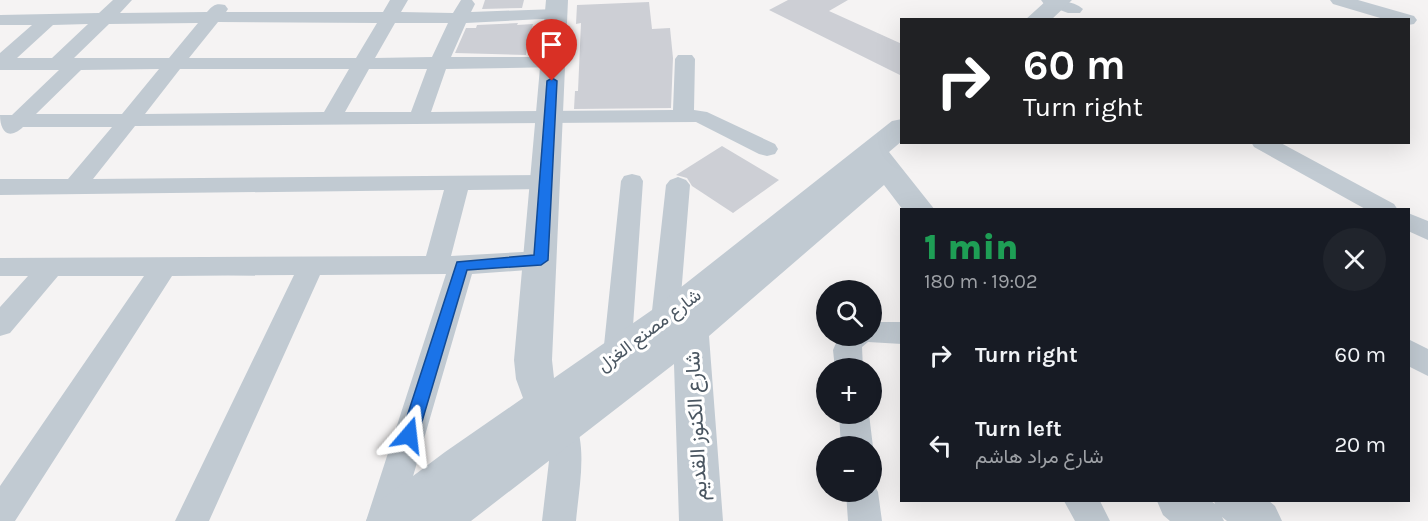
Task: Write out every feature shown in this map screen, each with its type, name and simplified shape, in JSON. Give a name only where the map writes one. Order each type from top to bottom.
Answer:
[{"type":"street","points":[[0,138],[8,122],[67,63],[102,20],[123,0]]},
{"type":"street","points":[[75,186],[225,0]]},
{"type":"street","points":[[331,118],[399,0]]},
{"type":"street","points":[[419,117],[438,64],[468,0]]},
{"type":"street","points":[[1339,0],[1401,18]]},
{"type":"street","points":[[0,20],[213,17],[460,18],[557,7],[533,377],[538,392],[554,415],[566,441],[559,521]]},
{"type":"street","points":[[0,63],[48,20]]},
{"type":"street","points":[[1410,20],[1428,25]]},
{"type":"street","points":[[683,116],[685,59]]},
{"type":"street","points":[[0,63],[553,63]]},
{"type":"street","points":[[8,122],[700,116],[768,149]]},
{"type":"street","name":"شارع مصنع الغزل","points":[[869,168],[900,130]]},
{"type":"street","name":"شارع مصنع الغزل","points":[[388,521],[460,465],[554,415],[678,325],[869,168],[912,144]]},
{"type":"street","points":[[1266,144],[1382,208]]},
{"type":"street","points":[[869,168],[905,208]]},
{"type":"street","points":[[617,355],[632,180]]},
{"type":"street","points":[[0,187],[546,182]]},
{"type":"street","points":[[383,521],[449,265],[458,183]]},
{"type":"street","points":[[678,185],[678,325]]},
{"type":"street","points":[[1410,222],[1428,231]]},
{"type":"street","points":[[0,267],[449,265],[541,260]]},
{"type":"street","points":[[192,521],[312,265]]},
{"type":"street","points":[[0,325],[51,267]]},
{"type":"street","points":[[0,514],[164,267]]},
{"type":"street","name":"شارع مصنع الغزل","points":[[437,521],[617,355],[678,325]]},
{"type":"street","name":"شارع الكنوز القديم","points":[[678,325],[701,521]]},
{"type":"street","points":[[882,333],[900,333]]},
{"type":"street","points":[[1410,352],[1428,364]]},
{"type":"street","points":[[863,502],[866,521]]},
{"type":"street","points":[[1082,502],[1093,521]]},
{"type":"street","points":[[1179,502],[1202,521]]},
{"type":"street","points":[[1236,502],[1260,521]]},
{"type":"building","points":[[485,0],[524,0],[522,8],[482,9]]},
{"type":"building","points":[[788,0],[848,0],[829,11],[900,43],[900,75],[769,10]]},
{"type":"building","points":[[649,2],[652,29],[670,28],[673,58],[671,108],[574,109],[575,91],[578,91],[581,23],[576,24],[577,5]]},
{"type":"building","points":[[518,23],[517,25],[533,24],[532,28],[535,27],[530,49],[527,49],[526,55],[455,53],[466,28],[476,28],[477,25]]},
{"type":"building","points":[[722,146],[779,180],[733,213],[692,186],[687,178],[676,175]]},
{"type":"route","points":[[409,435],[462,265],[541,260],[552,81]]}]
